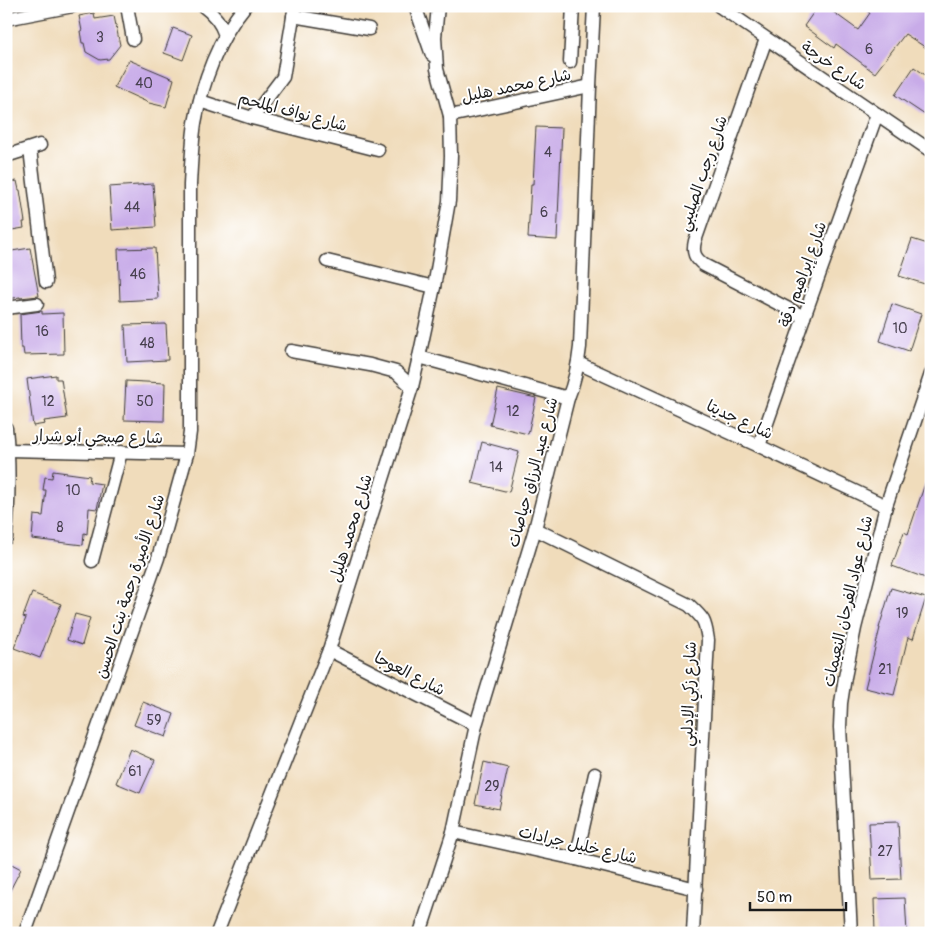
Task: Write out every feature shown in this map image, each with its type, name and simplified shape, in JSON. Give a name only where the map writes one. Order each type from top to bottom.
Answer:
[{"type":"street","points":[[6,20],[73,6]]},
{"type":"street","points":[[127,6],[133,39]]},
{"type":"street","points":[[203,6],[222,25],[225,35]]},
{"type":"street","name":"شارع الأميرة رحمة بنت الحسن","points":[[29,931],[158,558],[187,454],[190,432],[190,185],[195,124],[200,101],[225,35],[245,6]]},
{"type":"street","points":[[415,6],[437,69]]},
{"type":"street","name":"شارع محمد هليل","points":[[217,933],[329,650],[412,387],[434,287],[449,201],[450,116],[437,69],[435,37],[438,6]]},
{"type":"street","points":[[570,62],[573,6]]},
{"type":"street","name":"شارع عبد الرزاق حياصات","points":[[420,933],[453,832],[476,725],[535,529],[568,398],[575,381],[580,347],[594,6]]},
{"type":"street","name":"شارع خرجة","points":[[719,6],[931,151]]},
{"type":"street","points":[[252,118],[283,77],[293,11],[369,29]]},
{"type":"street","name":"شارع رجب الصليبي","points":[[766,39],[695,241],[694,254],[697,260],[704,266],[804,316]]},
{"type":"street","name":"شارع محمد هليل","points":[[450,116],[590,86]]},
{"type":"street","name":"شارع نواف الملحم","points":[[200,101],[252,118],[378,150]]},
{"type":"street","name":"شارع إبراهيم دقة","points":[[759,446],[877,114]]},
{"type":"street","points":[[6,156],[35,147],[46,282]]},
{"type":"street","points":[[327,261],[434,287]]},
{"type":"street","points":[[6,308],[37,304]]},
{"type":"street","points":[[291,351],[370,365],[396,372],[412,387]]},
{"type":"street","points":[[419,357],[568,398]]},
{"type":"street","name":"شارع جديتا","points":[[578,363],[886,506]]},
{"type":"street","name":"شارع عواد الفرحان النعيمات","points":[[851,933],[840,727],[841,703],[855,628],[886,506],[931,374]]},
{"type":"street","points":[[6,428],[9,505],[6,538]]},
{"type":"street","name":"شارع صبحي أبو شرار","points":[[8,450],[187,454]]},
{"type":"street","points":[[92,561],[121,452]]},
{"type":"street","name":"شارع زكي الإدلبي","points":[[535,529],[689,605],[702,617],[706,627],[708,640],[693,933]]},
{"type":"street","name":"شارع العوجا","points":[[329,650],[476,725]]},
{"type":"street","points":[[576,859],[595,774]]},
{"type":"street","name":"شارع خليل جرادات","points":[[453,832],[576,859],[696,889]]},
{"type":"building","points":[[818,6],[825,6],[858,30],[870,13],[860,6],[915,6],[931,17],[931,51],[905,34],[875,73],[836,44],[834,48],[804,26]]},
{"type":"building","points":[[94,13],[95,19],[114,16],[120,45],[109,59],[100,60],[86,52],[84,43],[82,43],[79,16]]},
{"type":"building","points":[[173,28],[192,35],[183,60],[164,53]]},
{"type":"building","points":[[129,60],[174,79],[166,107],[149,103],[114,87]]},
{"type":"building","points":[[914,67],[931,79],[931,106],[925,115],[895,95]]},
{"type":"building","points":[[536,127],[562,128],[557,240],[528,238]]},
{"type":"building","points":[[17,181],[25,222],[23,222],[24,228],[6,231],[6,183]]},
{"type":"building","points":[[153,184],[156,227],[112,230],[109,187]]},
{"type":"building","points":[[912,239],[931,245],[931,278],[928,285],[899,276]]},
{"type":"building","points":[[30,248],[39,296],[7,299],[6,252]]},
{"type":"building","points":[[155,248],[158,299],[120,301],[118,249]]},
{"type":"building","points":[[892,304],[921,314],[909,351],[880,341]]},
{"type":"building","points":[[42,311],[42,314],[63,313],[64,354],[24,355],[23,348],[21,348],[20,314]]},
{"type":"building","points":[[166,324],[168,360],[127,362],[125,325]]},
{"type":"building","points":[[56,375],[56,379],[61,379],[67,418],[44,421],[45,424],[33,426],[27,379]]},
{"type":"building","points":[[126,381],[165,383],[164,421],[124,420]]},
{"type":"building","points":[[498,389],[536,398],[528,434],[490,425]]},
{"type":"building","points":[[482,442],[519,452],[509,492],[472,483]]},
{"type":"building","points":[[53,471],[90,476],[89,482],[102,484],[97,509],[89,508],[87,534],[84,533],[83,545],[32,539],[34,515],[43,516],[46,490],[43,490],[45,477],[52,478]]},
{"type":"building","points":[[929,472],[931,473],[931,580],[892,566],[904,532],[908,534]]},
{"type":"building","points":[[891,588],[926,598],[913,639],[908,637],[894,695],[865,688],[879,628]]},
{"type":"building","points":[[32,593],[61,604],[40,658],[14,648],[26,618],[23,617]]},
{"type":"building","points":[[75,614],[90,618],[82,645],[67,640]]},
{"type":"building","points":[[143,702],[174,714],[166,737],[134,725]]},
{"type":"building","points":[[130,749],[155,760],[140,793],[116,783]]},
{"type":"building","points":[[484,762],[508,768],[499,809],[475,804]]},
{"type":"building","points":[[898,822],[901,879],[872,880],[869,823]]},
{"type":"building","points":[[6,861],[21,869],[6,898]]},
{"type":"building","points":[[905,898],[907,933],[875,933],[874,899]]}]
